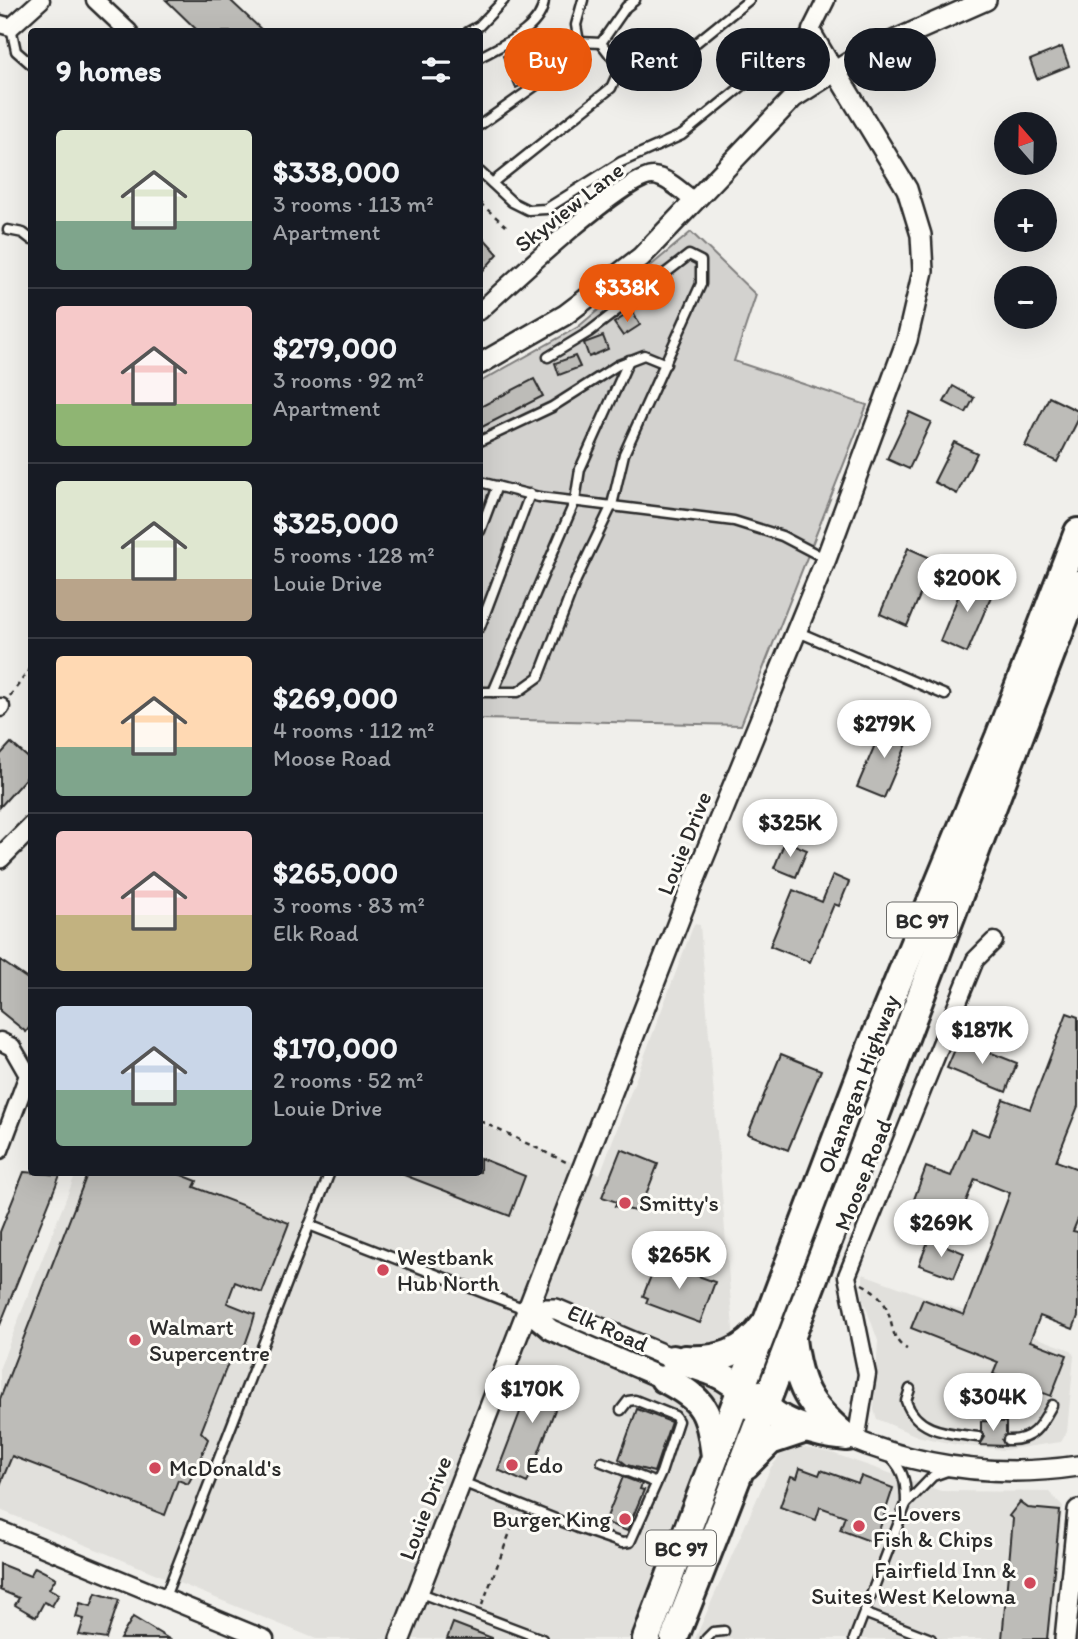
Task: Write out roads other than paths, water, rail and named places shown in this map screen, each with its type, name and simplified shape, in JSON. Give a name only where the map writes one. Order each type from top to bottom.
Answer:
[{"type":"highway","name":"Okanagan Highway","points":[[646,1639],[773,1312],[871,1047],[999,737],[1078,532]]},
{"type":"highway","name":"Okanagan Highway","points":[[674,1639],[792,1339],[926,976],[1078,584]]},
{"type":"highway","points":[[852,1439],[806,1429],[765,1408],[759,1391],[860,1121],[871,1047]]},
{"type":"highway","points":[[668,1369],[731,1354],[747,1345],[773,1312]]},
{"type":"highway","points":[[792,1339],[797,1369],[807,1398],[820,1415],[852,1439]]},
{"type":"highway","points":[[661,1639],[746,1417],[748,1404],[742,1390],[720,1376],[668,1369]]},
{"type":"highway","points":[[668,1369],[699,1400],[711,1421],[715,1458]]},
{"type":"highway","points":[[739,1474],[757,1451],[770,1441],[806,1429]]},
{"type":"street","points":[[5,26],[41,0]]},
{"type":"street","points":[[95,0],[124,28]]},
{"type":"street","points":[[812,28],[826,0]]},
{"type":"street","points":[[483,362],[565,315],[641,257],[793,99],[834,69],[986,0]]},
{"type":"street","points":[[830,62],[834,69]]},
{"type":"street","name":"Louie Drive","points":[[400,1639],[690,891],[826,559],[907,340],[923,271],[920,235],[907,189],[834,69]]},
{"type":"street","name":"Skyview Lane","points":[[483,308],[584,220],[642,178],[664,178],[694,201]]},
{"type":"street","points":[[0,858],[28,831]]},
{"type":"street","name":"Moose Road","points":[[852,1439],[867,1374],[847,1276],[975,960],[994,941]]},
{"type":"street","points":[[0,1041],[12,1048],[28,1075],[0,1150]]},
{"type":"street","name":"Elk Road","points":[[526,1310],[556,1309],[668,1369]]},
{"type":"street","points":[[852,1439],[909,1458],[956,1467],[1006,1471],[1078,1466]]},
{"type":"street","points":[[1065,1639],[1078,1510]]},
{"type":"street","points":[[0,1530],[265,1639]]},
{"type":"lane","points":[[475,28],[504,0]]},
{"type":"lane","points":[[483,55],[520,34],[543,10],[544,0]]},
{"type":"lane","points":[[601,43],[626,7],[635,0]]},
{"type":"lane","points":[[702,38],[749,0]]},
{"type":"lane","points":[[577,28],[582,1]]},
{"type":"lane","points":[[5,26],[16,51],[28,62]]},
{"type":"lane","points":[[592,43],[601,43]]},
{"type":"lane","points":[[601,43],[606,50]]},
{"type":"lane","points":[[483,123],[528,91]]},
{"type":"lane","points":[[492,183],[607,91]]},
{"type":"lane","points":[[483,175],[512,202],[528,210],[546,209],[621,162],[682,135],[736,91]]},
{"type":"lane","points":[[8,230],[28,237]]},
{"type":"lane","points":[[483,692],[519,692],[539,677],[576,580],[612,505],[624,454],[701,284],[701,261],[689,255],[589,332],[548,357]]},
{"type":"lane","points":[[483,440],[552,407],[629,360],[644,355],[666,364]]},
{"type":"lane","points":[[493,692],[575,501],[580,468],[629,360]]},
{"type":"lane","points":[[483,483],[575,501],[734,521],[782,536],[826,559]]},
{"type":"lane","points":[[483,524],[498,486]]},
{"type":"lane","points":[[483,619],[530,494]]},
{"type":"lane","points":[[796,631],[945,695]]},
{"type":"lane","points":[[165,1597],[328,1176]]},
{"type":"lane","points":[[309,1225],[526,1310]]},
{"type":"lane","points":[[910,1389],[906,1401],[914,1417],[921,1423],[941,1432],[978,1437]]},
{"type":"lane","points":[[461,1482],[578,1528],[622,1543],[630,1542],[654,1482],[661,1473],[678,1422],[675,1416],[635,1400],[628,1401],[621,1410]]},
{"type":"lane","points":[[1008,1440],[1029,1437],[1040,1427],[1052,1405]]},
{"type":"lane","points":[[854,1639],[906,1504],[906,1483],[900,1467],[882,1449]]},
{"type":"lane","points":[[602,1462],[654,1482]]},
{"type":"lane","points":[[906,1504],[933,1476],[956,1467]]},
{"type":"lane","points":[[418,1592],[542,1639]]},
{"type":"lane","points":[[864,1613],[931,1639]]},
{"type":"lane","points":[[706,1639],[713,1632],[724,1631]]},
{"type":"place","name":"Smitty's","points":[[625,1203]]},
{"type":"place","name":"Westbank Hub North","points":[[383,1270]]},
{"type":"place","name":"Walmart Supercentre","points":[[135,1340]]},
{"type":"place","name":"Edo","points":[[512,1465]]},
{"type":"place","name":"McDonald's","points":[[155,1468]]},
{"type":"place","name":"Burger King","points":[[625,1519]]},
{"type":"place","name":"C-Lovers Fish & Chips","points":[[859,1526]]},
{"type":"place","name":"Fairfield Inn & Suites West Kelowna","points":[[1030,1583]]}]
